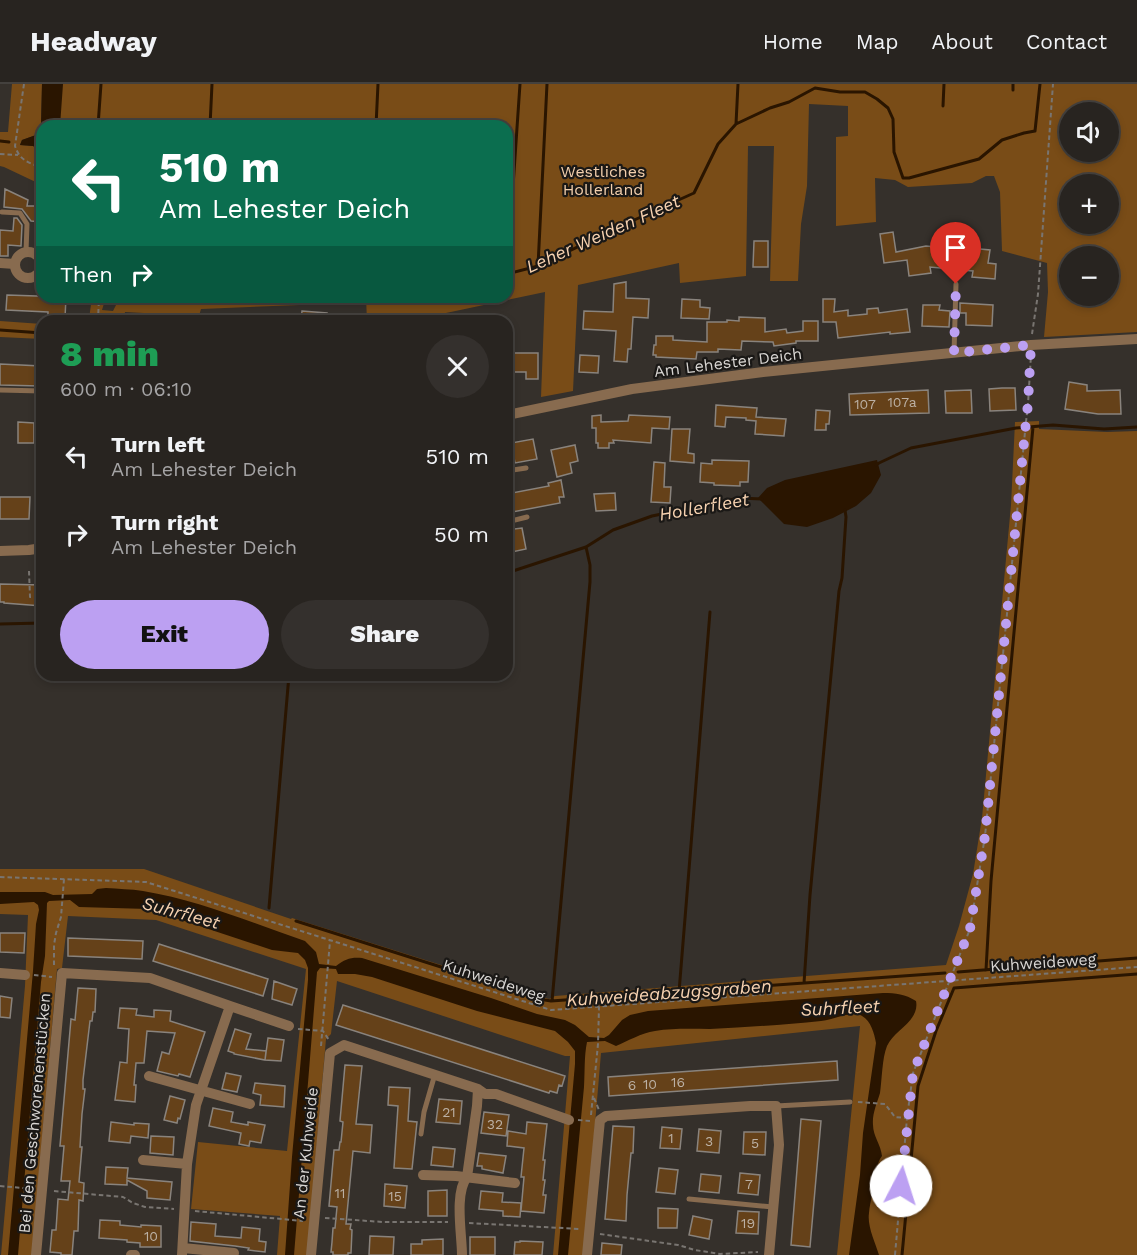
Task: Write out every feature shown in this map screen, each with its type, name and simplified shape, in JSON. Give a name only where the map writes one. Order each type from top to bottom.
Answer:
[{"type":"street","points":[[36,254],[26,252],[18,256],[15,264],[20,275],[36,278]]},
{"type":"street","points":[[0,263],[15,264]]},
{"type":"street","name":"Am Lehester Deich","points":[[513,414],[632,389],[764,372],[1031,345],[1137,339]]},
{"type":"street","points":[[0,551],[36,549]]},
{"type":"street","points":[[0,973],[25,975]]},
{"type":"street","name":"Bei den Geschworenenstücken","points":[[36,1255],[37,1190],[62,973],[150,978],[230,1006]]},
{"type":"street","points":[[234,1253],[182,1252],[187,1164],[196,1105],[230,1006],[293,1027]]},
{"type":"street","name":"An der Kuhweide","points":[[311,1255],[310,1219],[330,1053],[344,1045],[435,1074]]},
{"type":"street","points":[[435,1074],[478,1089],[485,1094],[496,1094],[568,1120]]},
{"type":"street","points":[[149,1076],[250,1104]]},
{"type":"street","points":[[462,1255],[459,1212],[478,1089]]},
{"type":"street","points":[[587,1255],[600,1120],[606,1116],[776,1106],[779,1145],[769,1254]]},
{"type":"street","points":[[143,1160],[187,1164]]},
{"type":"street","points":[[423,1175],[515,1183]]},
{"type":"lane","points":[[2,212],[20,213],[27,224],[26,252]]},
{"type":"lane","points":[[954,353],[956,284]]},
{"type":"lane","points":[[0,390],[36,391]]},
{"type":"lane","points":[[513,470],[526,468]]},
{"type":"lane","points":[[513,520],[527,517]]},
{"type":"lane","points":[[421,1134],[424,1112],[435,1074]]},
{"type":"lane","points":[[776,1106],[850,1102]]},
{"type":"lane","points":[[689,1199],[773,1207]]},
{"type":"path","points":[[24,84],[15,146],[18,155],[36,165]]},
{"type":"path","points":[[895,1255],[913,1073],[970,929],[985,836],[1028,404],[1031,345],[1038,294],[1053,84]]},
{"type":"path","points":[[0,154],[18,155]]},
{"type":"path","points":[[29,571],[30,597],[33,597]]},
{"type":"path","name":"Kuhweideweg","points":[[0,877],[146,882],[551,1010],[1137,967]]},
{"type":"path","points":[[63,902],[64,879]]},
{"type":"path","points":[[328,971],[330,940]]},
{"type":"path","points":[[25,975],[51,977]]},
{"type":"path","points":[[598,1044],[599,1007]]},
{"type":"path","points":[[293,1027],[322,1031]]},
{"type":"path","points":[[861,1102],[885,1104],[895,1117],[907,1118]]},
{"type":"path","points":[[0,1186],[123,1197],[145,1207],[281,1220],[459,1222],[577,1229]]},
{"type":"path","points":[[589,1232],[678,1245],[720,1254],[751,1252],[769,1254]]},
{"type":"green space","points":[[12,84],[42,84],[41,120],[36,120],[36,135],[22,140],[20,145],[36,148],[36,182],[0,166],[0,132],[8,132]]},
{"type":"green space","name":"Westliches Hollerland","points":[[47,84],[1137,84],[1137,332],[1044,337],[1048,292],[1047,263],[1002,251],[1000,192],[994,176],[986,176],[972,183],[908,187],[895,180],[875,178],[876,222],[836,226],[836,137],[848,136],[848,106],[809,104],[807,186],[801,224],[798,281],[770,281],[774,146],[748,146],[746,276],[680,283],[679,263],[578,285],[573,391],[541,397],[545,292],[513,299],[513,120],[45,120]]},
{"type":"green space","points":[[91,303],[104,303],[102,310],[113,311],[117,303],[300,303],[300,305],[201,309],[199,315],[125,312],[125,315],[90,315]]},
{"type":"green space","name":"Westliches Hollerland","points":[[366,303],[493,303],[436,315],[367,315]]},
{"type":"green space","points":[[0,321],[36,324],[36,339],[0,337]]},
{"type":"green space","points":[[1039,421],[1039,429],[1137,431],[1137,1255],[837,1255],[860,1026],[601,1053],[584,1255],[553,1255],[570,1056],[337,981],[331,1034],[326,1039],[307,1255],[277,1255],[280,1216],[191,1209],[198,1142],[287,1151],[306,969],[156,920],[68,916],[62,968],[57,969],[32,1255],[1,1255],[25,986],[28,915],[0,914],[0,869],[144,869],[291,919],[549,999],[555,996],[946,965],[973,874],[982,818],[1011,505],[1015,422]]},
{"type":"water","points":[[42,84],[63,84],[60,120],[41,120]]},
{"type":"water","points":[[36,135],[36,148],[20,145],[22,140]]},
{"type":"water","points":[[877,460],[881,475],[871,493],[856,506],[833,518],[807,527],[784,524],[758,498],[767,488],[785,480]]},
{"type":"water","name":"Suhrfleet","points":[[97,889],[143,891],[204,906],[305,941],[316,952],[319,964],[336,966],[348,959],[362,958],[537,1014],[565,1020],[589,1037],[604,1038],[630,1015],[648,1011],[883,993],[900,994],[912,999],[916,1001],[914,1014],[890,1040],[885,1051],[880,1093],[873,1117],[873,1129],[882,1156],[878,1164],[869,1218],[870,1229],[879,1255],[849,1255],[876,1043],[871,1026],[865,1018],[857,1014],[849,1014],[826,1020],[780,1025],[662,1030],[645,1033],[616,1046],[605,1041],[587,1042],[568,1255],[558,1255],[575,1064],[575,1051],[568,1042],[555,1031],[477,1011],[372,977],[338,974],[336,969],[320,968],[317,972],[294,1255],[285,1255],[308,980],[305,960],[298,953],[272,950],[148,909],[79,907],[70,900],[47,903],[45,956],[18,1255],[8,1255],[39,910],[38,905],[34,902],[0,904],[0,892],[45,892],[53,895],[92,894]]},
{"type":"building","points":[[5,189],[28,200],[27,206],[36,206],[36,221],[31,221],[22,209],[4,207]]},
{"type":"building","points":[[14,218],[17,218],[22,225],[21,246],[8,245],[8,256],[0,256],[0,230],[13,231]]},
{"type":"building","points":[[893,232],[896,252],[926,246],[990,250],[988,263],[996,264],[995,279],[972,277],[973,271],[930,267],[931,273],[909,276],[907,260],[884,263],[880,234]]},
{"type":"building","points":[[754,241],[768,241],[768,267],[753,267]]},
{"type":"building","points":[[626,282],[626,298],[649,299],[648,318],[633,317],[631,349],[628,349],[627,362],[614,361],[616,331],[583,329],[584,311],[613,312],[614,284]]},
{"type":"building","points":[[7,295],[36,296],[36,303],[66,303],[65,315],[6,310]]},
{"type":"building","points":[[682,299],[700,300],[700,307],[710,308],[709,319],[681,318]]},
{"type":"building","points":[[823,299],[835,299],[834,312],[848,310],[848,316],[867,314],[867,309],[878,308],[879,313],[907,309],[910,332],[838,338],[836,322],[823,322]]},
{"type":"building","points":[[960,303],[993,305],[992,326],[966,325],[966,313],[960,313]]},
{"type":"building","points":[[923,305],[940,305],[939,310],[950,311],[949,327],[922,326]]},
{"type":"building","points":[[302,311],[327,313],[327,315],[302,315]]},
{"type":"building","points":[[739,317],[765,318],[765,332],[786,329],[787,333],[803,331],[803,321],[818,321],[818,341],[796,341],[796,343],[774,346],[773,342],[742,341],[741,350],[718,349],[718,352],[697,352],[696,359],[653,355],[656,336],[673,336],[673,340],[707,342],[707,322],[739,321]]},
{"type":"building","points":[[513,353],[538,353],[538,379],[526,379],[526,372],[513,372]]},
{"type":"building","points":[[580,355],[599,356],[598,373],[579,372]]},
{"type":"building","points":[[0,364],[36,366],[36,386],[0,385]]},
{"type":"building","points":[[1069,382],[1087,385],[1087,391],[1120,390],[1121,414],[1098,414],[1065,409]]},
{"type":"building","points":[[1015,388],[1016,410],[990,411],[989,389]]},
{"type":"building","points":[[928,390],[929,413],[850,415],[849,394]]},
{"type":"building","points":[[971,390],[972,413],[946,413],[945,391]]},
{"type":"building","points":[[716,405],[757,408],[756,417],[786,419],[784,436],[755,434],[756,421],[746,420],[746,418],[726,417],[725,427],[715,426]]},
{"type":"building","points":[[816,410],[830,411],[826,430],[815,430]]},
{"type":"building","points":[[601,415],[601,422],[628,421],[629,415],[670,417],[669,429],[652,428],[651,443],[613,440],[614,443],[609,443],[609,448],[598,448],[596,428],[592,428],[592,416]]},
{"type":"building","points":[[18,422],[34,423],[34,443],[18,443]]},
{"type":"building","points":[[672,429],[690,429],[688,453],[694,454],[694,463],[670,461]]},
{"type":"building","points":[[533,439],[537,459],[515,463],[513,443]]},
{"type":"building","points":[[575,445],[578,461],[570,463],[572,473],[557,477],[551,450]]},
{"type":"building","points":[[712,460],[749,461],[748,482],[740,482],[740,486],[700,482],[701,463],[712,464]]},
{"type":"building","points":[[654,462],[665,463],[664,487],[671,487],[670,503],[651,502]]},
{"type":"building","points":[[561,480],[564,497],[559,497],[560,503],[513,512],[513,493],[549,486],[548,483]]},
{"type":"building","points":[[615,493],[616,510],[596,511],[594,494]]},
{"type":"building","points":[[0,497],[30,497],[29,519],[0,519]]},
{"type":"building","points":[[522,528],[526,549],[513,552],[513,529]]},
{"type":"building","points":[[0,584],[36,585],[36,606],[0,602]]},
{"type":"building","points":[[0,933],[25,933],[24,953],[0,952]]},
{"type":"building","points":[[68,938],[143,941],[142,959],[68,956]]},
{"type":"building","points":[[159,944],[268,979],[263,996],[153,961]]},
{"type":"building","points":[[274,981],[297,989],[292,1005],[272,999]]},
{"type":"building","points":[[78,988],[96,989],[95,1012],[90,1021],[83,1080],[83,1089],[85,1089],[79,1182],[84,1183],[83,1201],[79,1200],[78,1231],[74,1231],[72,1255],[61,1255],[61,1253],[50,1252],[52,1230],[56,1230],[58,1199],[68,1200],[70,1181],[61,1181],[64,1146],[60,1146],[71,1019],[75,1020]]},
{"type":"building","points":[[0,996],[12,998],[10,1018],[0,1017]]},
{"type":"building","points":[[343,1005],[565,1076],[562,1086],[559,1085],[557,1093],[550,1091],[549,1093],[336,1025]]},
{"type":"building","points":[[120,1008],[137,1009],[136,1015],[154,1017],[154,1010],[171,1011],[170,1021],[205,1032],[190,1077],[157,1071],[162,1052],[169,1054],[175,1033],[147,1031],[144,1063],[136,1063],[135,1102],[115,1100],[120,1062],[127,1063],[129,1029],[118,1028]]},
{"type":"building","points":[[235,1029],[251,1034],[246,1049],[266,1051],[265,1060],[228,1051]]},
{"type":"building","points":[[268,1038],[284,1040],[281,1061],[265,1060]]},
{"type":"building","points":[[837,1061],[838,1080],[609,1096],[608,1077]]},
{"type":"building","points":[[345,1065],[362,1066],[356,1124],[372,1125],[370,1153],[353,1151],[346,1224],[351,1224],[351,1253],[333,1255],[331,1252],[333,1228],[335,1228],[337,1207],[329,1206],[334,1150],[339,1150],[341,1142],[343,1122],[340,1121]]},
{"type":"building","points":[[226,1073],[241,1076],[237,1092],[222,1089]]},
{"type":"building","points":[[255,1083],[285,1086],[284,1107],[260,1105],[261,1095],[253,1093]]},
{"type":"building","points":[[389,1087],[410,1088],[408,1121],[417,1122],[412,1169],[394,1168],[398,1106],[388,1105]]},
{"type":"building","points":[[170,1096],[185,1100],[177,1123],[164,1120]]},
{"type":"building","points":[[439,1099],[462,1101],[460,1124],[436,1122]]},
{"type":"building","points":[[213,1108],[233,1112],[231,1122],[265,1125],[261,1143],[250,1141],[249,1146],[239,1144],[241,1133],[209,1126]]},
{"type":"building","points":[[484,1112],[509,1115],[506,1136],[481,1133]]},
{"type":"building","points":[[801,1119],[821,1121],[810,1247],[791,1245]]},
{"type":"building","points":[[111,1122],[149,1124],[148,1138],[131,1136],[130,1143],[109,1141]]},
{"type":"building","points":[[527,1122],[547,1124],[543,1160],[545,1160],[543,1180],[545,1180],[543,1195],[546,1195],[544,1213],[521,1211],[524,1148],[507,1146],[508,1131],[526,1134]]},
{"type":"building","points":[[613,1126],[634,1127],[626,1221],[605,1219]]},
{"type":"building","points":[[662,1127],[682,1129],[680,1149],[660,1148]]},
{"type":"building","points":[[699,1129],[721,1131],[719,1153],[697,1151]]},
{"type":"building","points":[[744,1132],[766,1132],[765,1155],[743,1154]]},
{"type":"building","points":[[151,1136],[174,1137],[173,1155],[150,1153]]},
{"type":"building","points":[[433,1147],[455,1149],[453,1167],[431,1165]]},
{"type":"building","points":[[479,1153],[506,1156],[503,1173],[477,1166]]},
{"type":"building","points":[[106,1167],[128,1168],[127,1178],[172,1182],[170,1200],[147,1198],[147,1191],[127,1180],[127,1185],[105,1184]]},
{"type":"building","points":[[659,1168],[678,1170],[675,1194],[656,1192]]},
{"type":"building","points":[[740,1173],[760,1175],[758,1195],[738,1193]]},
{"type":"building","points":[[701,1174],[721,1176],[719,1193],[699,1191]]},
{"type":"building","points":[[385,1184],[407,1186],[405,1208],[384,1206]]},
{"type":"building","points":[[447,1190],[447,1216],[428,1216],[428,1191]]},
{"type":"building","points":[[481,1191],[503,1193],[502,1202],[521,1203],[520,1217],[503,1216],[503,1211],[479,1209]]},
{"type":"building","points":[[658,1208],[678,1209],[677,1228],[658,1228]]},
{"type":"building","points":[[738,1211],[759,1212],[758,1234],[736,1233]]},
{"type":"building","points":[[693,1216],[712,1220],[709,1239],[689,1235]]},
{"type":"building","points":[[100,1220],[120,1221],[120,1225],[161,1226],[161,1247],[140,1247],[140,1243],[127,1242],[127,1240],[99,1238]]},
{"type":"building","points":[[191,1222],[216,1224],[215,1236],[241,1238],[242,1227],[260,1229],[259,1241],[266,1242],[265,1252],[190,1241]]},
{"type":"building","points":[[370,1236],[394,1237],[393,1255],[369,1255]]},
{"type":"building","points":[[470,1237],[495,1237],[495,1255],[470,1255]]},
{"type":"building","points":[[443,1239],[443,1255],[411,1255],[411,1244],[422,1244],[422,1240]]},
{"type":"building","points":[[515,1242],[543,1242],[542,1255],[514,1255]]},
{"type":"building","points":[[602,1243],[622,1245],[621,1255],[601,1255]]},
{"type":"waterway","points":[[98,120],[101,84]]},
{"type":"waterway","points":[[210,120],[212,84]]},
{"type":"waterway","points":[[376,120],[378,84]]},
{"type":"waterway","points":[[513,186],[520,84]]},
{"type":"waterway","points":[[538,266],[547,84]]},
{"type":"waterway","points":[[736,124],[738,84]]},
{"type":"waterway","points":[[943,106],[944,84]]},
{"type":"waterway","points":[[1013,84],[1013,90]]},
{"type":"waterway","name":"Leher Weiden Fleet","points":[[513,272],[538,266],[694,193],[718,144],[736,124],[789,102],[815,88],[840,92],[865,92],[888,108],[893,119],[894,152],[903,178],[909,178],[979,159],[1002,140],[1035,131],[1040,84]]},
{"type":"waterway","points":[[0,141],[9,142]]},
{"type":"waterway","points":[[0,330],[36,333]]},
{"type":"waterway","name":"Hollerfleet","points":[[876,465],[911,448],[1016,428],[1053,425],[1104,429],[1137,427]]},
{"type":"waterway","points":[[986,970],[991,881],[1033,427]]},
{"type":"waterway","name":"Hollerfleet","points":[[513,571],[586,547],[613,530],[652,516],[739,498],[762,499]]},
{"type":"waterway","points":[[804,983],[810,895],[842,578],[845,510]]},
{"type":"waterway","points":[[552,1001],[590,582],[590,565],[586,547]]},
{"type":"waterway","points":[[679,992],[710,612]]},
{"type":"waterway","name":"Hollerfleet","points":[[0,624],[36,623]]},
{"type":"waterway","points":[[269,908],[288,681]]},
{"type":"waterway","name":"Kuhweideabzugsgraben","points":[[296,921],[551,1001],[945,973]]},
{"type":"waterway","name":"Kuhweideabzugsgraben","points":[[958,972],[1137,958]]},
{"type":"waterway","points":[[902,1255],[918,1086],[936,1031],[954,988],[1137,974]]},
{"type":"route","points":[[901,1186],[913,1073],[970,929],[974,906],[985,836],[1028,404],[1031,345],[954,353],[956,284]]}]
